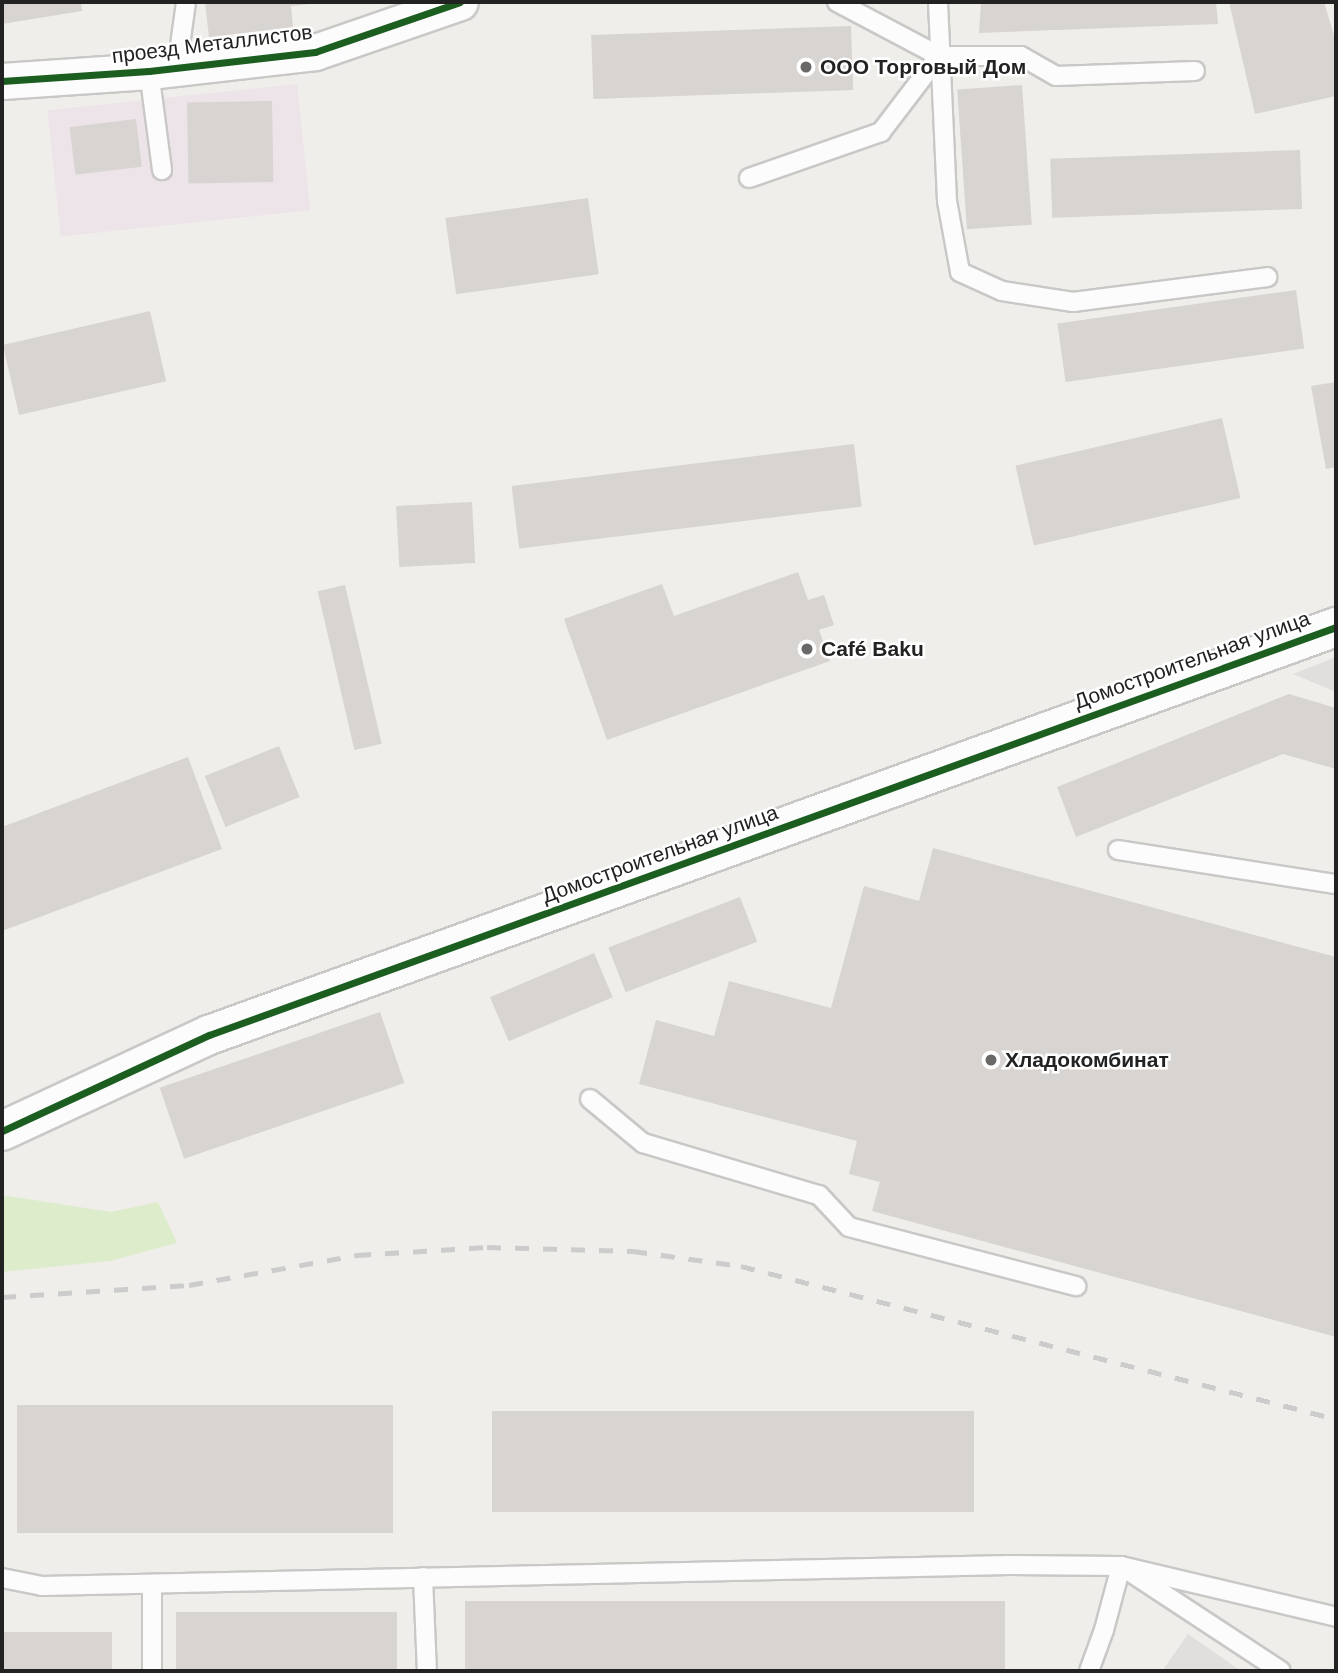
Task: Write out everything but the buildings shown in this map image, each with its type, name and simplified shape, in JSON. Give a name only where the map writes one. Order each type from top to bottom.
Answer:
[{"type":"street","name":"проезд Металлистов","points":[[2,81],[163,69],[315,51],[460,2]]},
{"type":"street","name":"Домостроительная улица","points":[[2,1131],[209,1035],[1336,627]]},
{"type":"lane","points":[[163,170],[163,69],[186,2]]},
{"type":"lane","points":[[837,2],[939,56],[1021,56],[1056,76],[1195,71]]},
{"type":"lane","points":[[938,2],[947,201],[960,272],[1002,291],[1073,302],[1267,277]]},
{"type":"lane","points":[[749,178],[881,132],[939,56]]},
{"type":"lane","points":[[1118,850],[1336,884]]},
{"type":"lane","points":[[590,1098],[643,1143],[819,1195],[849,1227],[1076,1286]]},
{"type":"lane","points":[[2,1578],[42,1586],[1009,1565],[1121,1566],[1336,1617]]},
{"type":"lane","points":[[1089,1671],[1104,1630],[1121,1566]]},
{"type":"lane","points":[[1121,1566],[1281,1671]]},
{"type":"lane","points":[[423,1577],[427,1671]]},
{"type":"lane","points":[[152,1584],[152,1671]]},
{"type":"shaded area","points":[[297,84],[310,210],[61,237],[47,110]]},
{"type":"shaded area","points":[[1336,657],[1336,692],[1293,674]]},
{"type":"shaded area","points":[[1188,1634],[1241,1671],[1162,1671]]},
{"type":"green space","points":[[2,1195],[111,1212],[158,1202],[177,1243],[110,1261],[2,1272]]},
{"type":"railway","points":[[2,1297],[189,1285],[357,1255],[487,1247],[633,1251],[741,1266],[1336,1419]]},
{"type":"cycle path","points":[[2,81],[149,71],[315,52],[460,2]]},
{"type":"cycle path","points":[[2,1131],[209,1035],[1336,627]]},
{"type":"place","name":"ООО Торговый Дом","points":[[806,67]]},
{"type":"place","name":"Café Baku","points":[[807,649]]},
{"type":"place","name":"Хладокомбинат","points":[[991,1060]]}]
